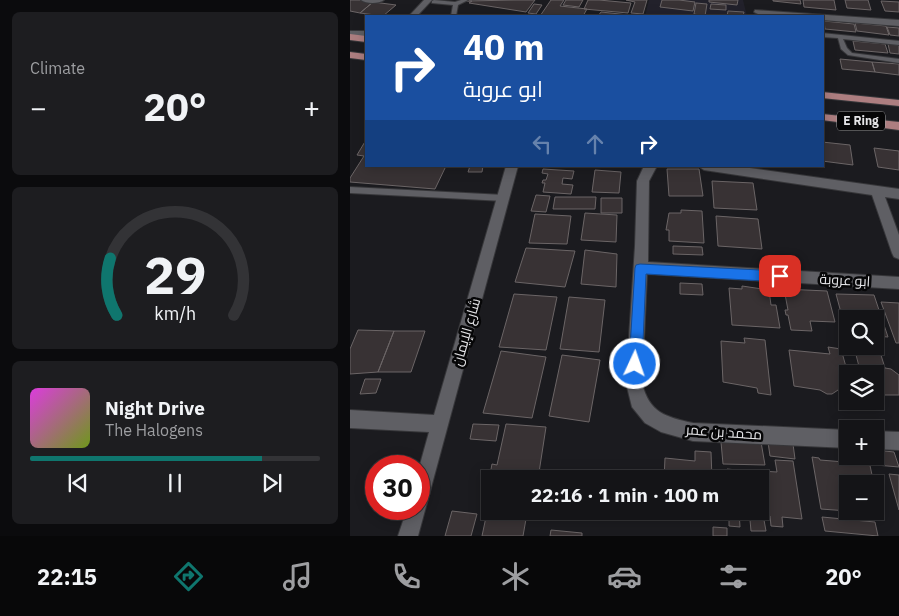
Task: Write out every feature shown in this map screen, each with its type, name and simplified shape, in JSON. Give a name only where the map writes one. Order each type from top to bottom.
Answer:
[{"type":"main road","points":[[350,35],[365,39]]},
{"type":"main road","points":[[350,55],[365,57]]},
{"type":"main road","name":"E Ring","points":[[824,95],[899,103]]},
{"type":"main road","name":"E Ring","points":[[824,117],[899,126]]},
{"type":"street","points":[[365,0],[380,0]]},
{"type":"street","points":[[414,15],[433,1]]},
{"type":"street","points":[[422,15],[433,1]]},
{"type":"street","points":[[758,11],[805,15]]},
{"type":"street","points":[[824,17],[899,23]]},
{"type":"street","points":[[350,35],[365,34]]},
{"type":"street","name":"شارع الإيمان","points":[[430,459],[512,167]]},
{"type":"street","name":"محمد بن عمر","points":[[650,167],[643,181],[634,383],[638,401],[651,417],[667,426],[693,432],[839,439]]},
{"type":"street","points":[[711,167],[899,194]]},
{"type":"street","points":[[877,191],[899,253]]},
{"type":"street","name":"ابو عروبة","points":[[640,268],[899,283]]},
{"type":"street","points":[[350,420],[440,424]]},
{"type":"street","points":[[884,440],[899,441]]},
{"type":"street","points":[[408,536],[413,520]]},
{"type":"lane","points":[[433,1],[456,4],[465,0]]},
{"type":"lane","points":[[454,15],[456,4]]},
{"type":"lane","points":[[824,36],[841,40]]},
{"type":"lane","points":[[841,40],[844,49],[856,56],[899,61]]},
{"type":"lane","points":[[824,41],[899,43]]},
{"type":"lane","points":[[350,190],[504,198]]},
{"type":"shaded area","points":[[649,0],[743,0],[747,15],[645,15]]},
{"type":"building","points":[[350,0],[373,2],[360,13],[350,11]]},
{"type":"building","points":[[535,0],[526,12],[466,1]]},
{"type":"building","points":[[551,0],[564,0],[560,6],[587,9],[584,15],[541,15]]},
{"type":"building","points":[[566,0],[583,0],[579,7],[563,5]]},
{"type":"building","points":[[588,0],[631,3],[628,13],[584,9]]},
{"type":"building","points":[[626,0],[647,0],[643,14],[631,13],[635,2]]},
{"type":"building","points":[[662,0],[695,2],[693,11],[660,7]]},
{"type":"building","points":[[709,0],[738,0],[737,5],[709,2]]},
{"type":"building","points":[[800,0],[801,4],[773,1]]},
{"type":"building","points":[[803,0],[834,0],[836,10],[804,7]]},
{"type":"building","points":[[845,0],[868,0],[871,10],[847,8]]},
{"type":"building","points":[[881,1],[899,2],[899,12],[885,11]]},
{"type":"building","points":[[373,2],[396,5],[384,15],[360,13]]},
{"type":"building","points":[[696,3],[707,4],[705,15],[694,14]]},
{"type":"building","points":[[534,4],[542,5],[536,14],[528,13]]},
{"type":"building","points":[[711,4],[726,5],[726,10],[710,9]]},
{"type":"building","points":[[728,11],[744,12],[743,15],[727,15]]},
{"type":"building","points":[[601,12],[629,15],[599,15]]},
{"type":"building","points":[[824,21],[854,24],[856,32],[825,29]]},
{"type":"building","points":[[855,23],[886,26],[889,35],[857,31]]},
{"type":"building","points":[[887,27],[899,28],[899,36],[890,35]]},
{"type":"building","points":[[853,41],[885,44],[888,53],[855,50]]},
{"type":"building","points":[[888,44],[899,45],[899,54],[890,53]]},
{"type":"building","points":[[840,59],[872,62],[875,72],[842,69]]},
{"type":"building","points":[[872,62],[899,64],[899,75],[875,72]]},
{"type":"building","points":[[365,142],[365,167],[446,167],[435,189],[350,182],[350,178],[364,156],[357,155]]},
{"type":"building","points":[[824,142],[850,145],[853,165],[824,161]]},
{"type":"building","points":[[874,148],[899,151],[899,170],[878,167]]},
{"type":"building","points":[[470,167],[483,167],[482,172],[468,172]]},
{"type":"building","points":[[543,169],[574,171],[572,179],[563,178],[562,184],[573,185],[571,194],[543,192],[545,183],[542,183],[543,180],[546,180],[548,174],[542,173]]},
{"type":"building","points":[[667,169],[699,169],[703,196],[669,196]]},
{"type":"building","points":[[595,170],[621,172],[619,193],[592,192]]},
{"type":"building","points":[[712,181],[753,183],[757,210],[714,208]]},
{"type":"building","points":[[536,195],[550,196],[546,212],[531,211]]},
{"type":"building","points":[[555,197],[596,197],[595,209],[553,209]]},
{"type":"building","points":[[601,198],[622,198],[622,213],[601,213]]},
{"type":"building","points":[[681,210],[702,211],[704,243],[669,241],[669,230],[666,230],[669,213],[681,213]]},
{"type":"building","points":[[585,213],[617,215],[616,242],[581,240]]},
{"type":"building","points":[[535,214],[571,216],[567,244],[529,243]]},
{"type":"building","points":[[716,216],[758,219],[762,249],[718,246]]},
{"type":"building","points":[[673,246],[702,247],[703,255],[673,254]]},
{"type":"building","points":[[526,248],[575,251],[565,287],[515,282]]},
{"type":"building","points":[[585,250],[617,254],[616,287],[581,284]]},
{"type":"building","points":[[680,283],[702,284],[703,295],[680,294]]},
{"type":"building","points":[[742,286],[769,290],[771,305],[776,305],[780,328],[732,325],[729,288],[742,289]]},
{"type":"building","points":[[784,289],[827,291],[835,322],[810,321],[812,331],[791,330],[785,310],[788,310]]},
{"type":"building","points":[[514,294],[557,297],[546,350],[499,347]]},
{"type":"building","points":[[836,294],[874,295],[879,310],[840,310]]},
{"type":"building","points":[[569,297],[605,300],[599,352],[560,349]]},
{"type":"building","points":[[881,302],[899,303],[899,343],[896,343]]},
{"type":"building","points":[[884,325],[888,337],[884,337]]},
{"type":"building","points":[[358,330],[394,331],[378,372],[350,374],[350,349]]},
{"type":"building","points":[[394,331],[425,331],[411,372],[378,372]]},
{"type":"building","points":[[744,338],[765,340],[771,395],[758,393],[757,388],[723,382],[721,341],[745,343]]},
{"type":"building","points":[[828,347],[839,349],[839,355],[843,355],[845,365],[839,365],[839,390],[832,394],[827,394],[820,390],[794,386],[789,350],[830,354]]},
{"type":"building","points":[[501,351],[546,357],[532,418],[483,413]]},
{"type":"building","points":[[562,355],[600,360],[589,422],[549,416]]},
{"type":"building","points":[[856,355],[881,355],[885,368],[891,369],[899,375],[899,395],[884,395],[884,365],[859,365]]},
{"type":"building","points":[[365,379],[381,379],[376,393],[360,394]]},
{"type":"building","points":[[473,424],[499,425],[496,441],[470,439]]},
{"type":"building","points":[[506,424],[546,427],[539,470],[491,470],[492,464],[497,465]]},
{"type":"building","points":[[721,442],[761,442],[765,465],[723,464]]},
{"type":"building","points":[[768,442],[793,444],[795,459],[770,456]]},
{"type":"building","points":[[695,451],[711,452],[712,470],[664,470],[665,458],[695,461]]},
{"type":"building","points":[[884,451],[894,452],[899,467],[876,465],[884,465]]},
{"type":"building","points":[[812,457],[819,458],[820,460],[839,462],[839,465],[870,465],[872,475],[839,475],[839,510],[821,509]]},
{"type":"building","points":[[775,460],[793,461],[802,519],[782,517],[783,527],[771,526],[769,516],[769,472],[777,472]]},
{"type":"building","points":[[889,474],[899,475],[899,510]]},
{"type":"building","points":[[452,511],[477,514],[471,536],[445,536]]},
{"type":"building","points":[[822,517],[875,522],[878,536],[825,531]]},
{"type":"building","points":[[485,520],[526,520],[523,536],[482,536]]},
{"type":"building","points":[[729,520],[740,520],[740,527],[729,526]]},
{"type":"building","points":[[750,520],[764,520],[766,531],[751,531]]},
{"type":"building","points":[[713,527],[727,528],[727,536],[713,536]]},
{"type":"building","points":[[551,530],[582,533],[582,536],[550,536]]},
{"type":"route","points":[[635,364],[640,268],[780,276]]}]
